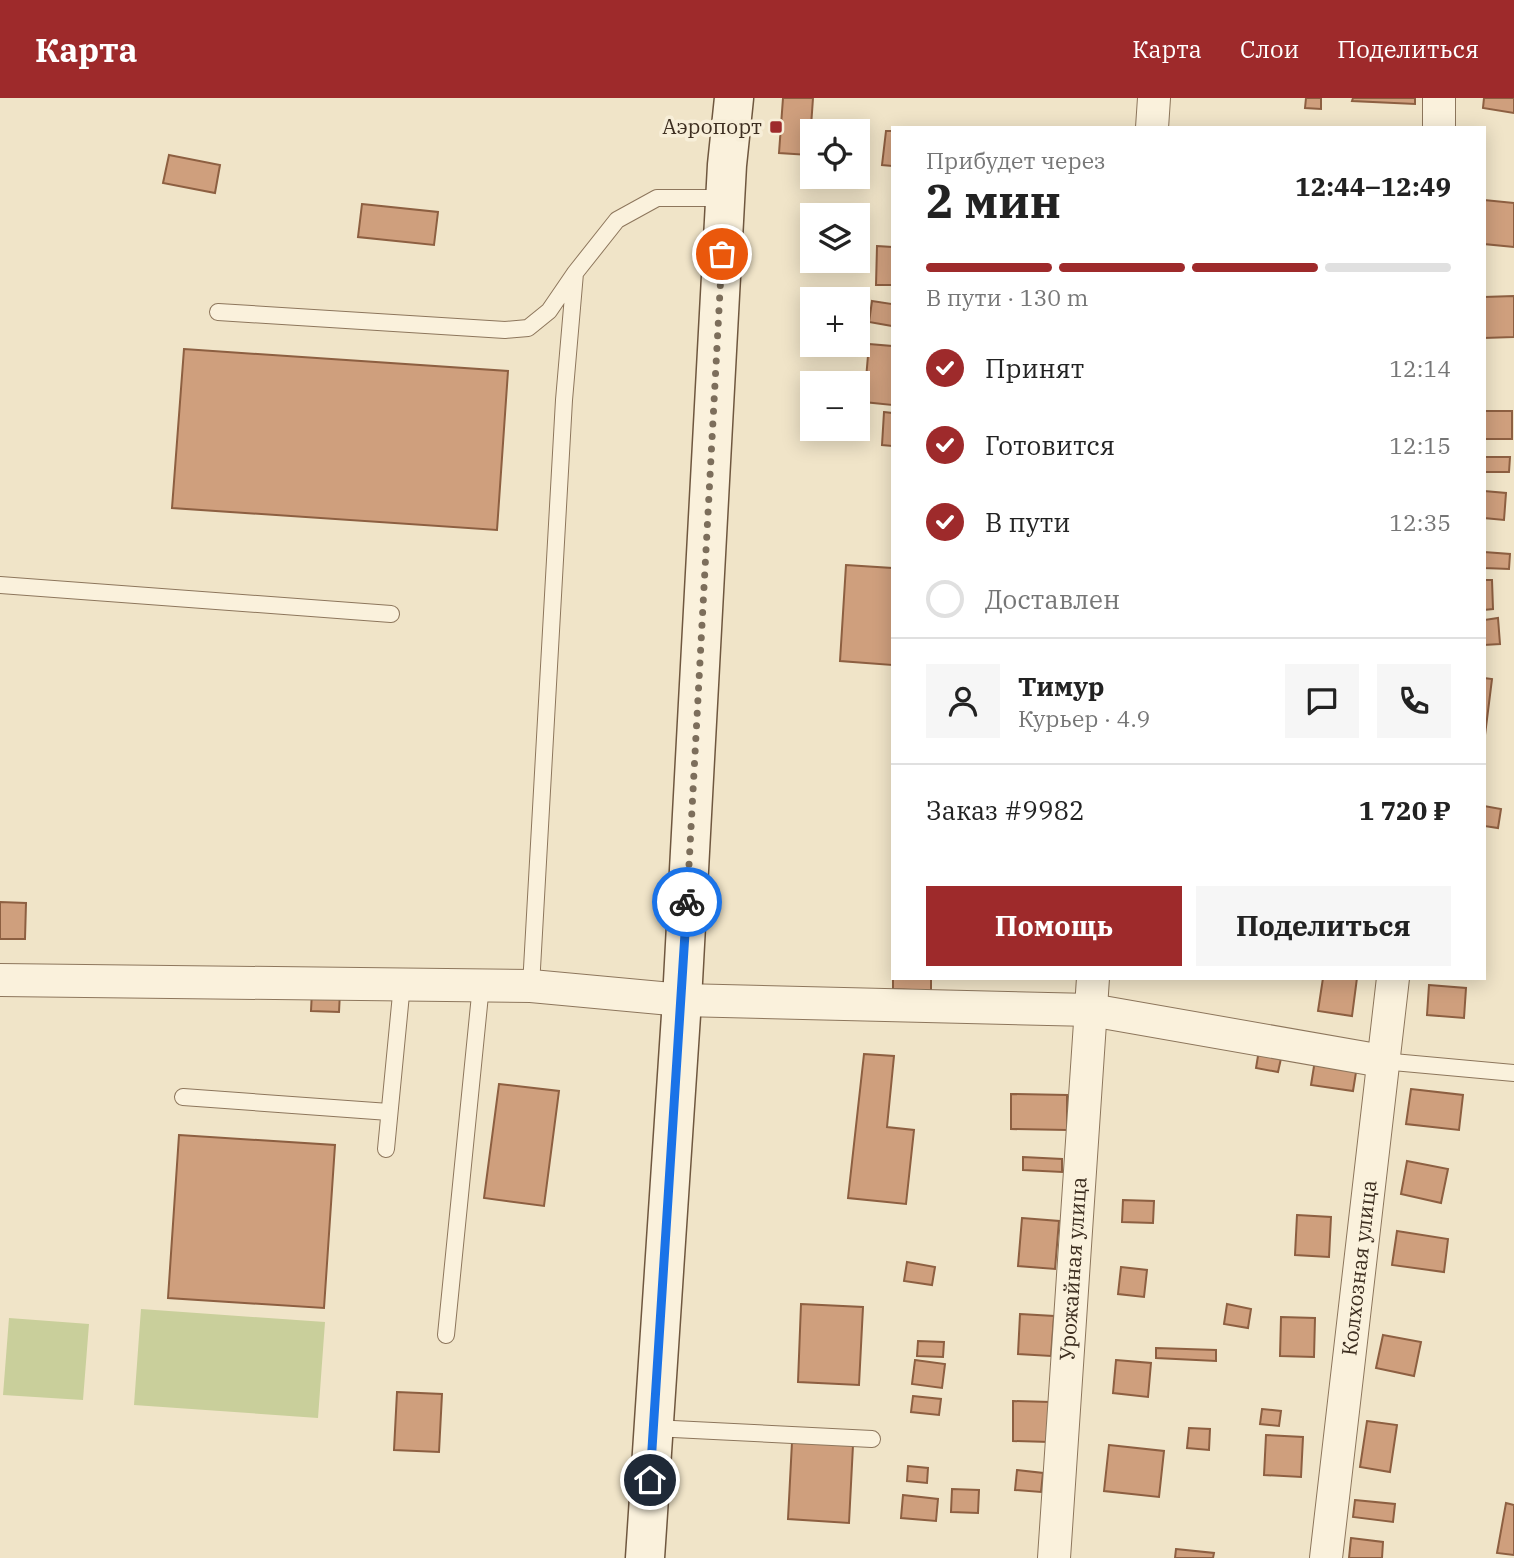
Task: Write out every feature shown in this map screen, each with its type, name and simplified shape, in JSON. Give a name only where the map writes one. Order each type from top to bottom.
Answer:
[{"type":"main road","points":[[645,1558],[682,1000],[725,198],[734,98]]},
{"type":"street","points":[[1152,126],[1154,98]]},
{"type":"street","points":[[1439,98],[1439,126]]},
{"type":"street","points":[[0,980],[531,986],[682,1000],[1091,1010],[1382,1061]]},
{"type":"street","name":"Урожайная улица","points":[[1054,1558],[1093,980]]},
{"type":"street","name":"Колхозная улица","points":[[1326,1558],[1393,980]]},
{"type":"lane","points":[[218,312],[505,330],[528,328],[549,311],[617,219],[657,198],[725,198]]},
{"type":"lane","points":[[531,986],[564,400],[575,273]]},
{"type":"lane","points":[[0,585],[391,614]]},
{"type":"lane","points":[[386,1149],[402,984]]},
{"type":"lane","points":[[446,1335],[481,985]]},
{"type":"lane","points":[[1382,1061],[1514,1073]]},
{"type":"lane","points":[[183,1097],[389,1112]]},
{"type":"lane","points":[[653,1428],[872,1438]]},
{"type":"green space","points":[[141,1309],[325,1322],[318,1418],[134,1405]]},
{"type":"green space","points":[[9,1318],[89,1324],[83,1400],[3,1395]]},
{"type":"building","points":[[783,98],[813,98],[812,119],[800,119],[800,154],[779,153]]},
{"type":"building","points":[[1306,98],[1321,98],[1321,109],[1305,108]]},
{"type":"building","points":[[1353,98],[1415,98],[1415,104],[1352,101]]},
{"type":"building","points":[[1484,98],[1514,98],[1514,113],[1483,108]]},
{"type":"building","points":[[886,131],[891,131],[891,166],[882,165]]},
{"type":"building","points":[[169,155],[220,165],[215,193],[163,183]]},
{"type":"building","points":[[1486,200],[1514,203],[1514,247],[1486,244]]},
{"type":"building","points":[[362,204],[438,212],[434,245],[358,237]]},
{"type":"building","points":[[877,246],[891,247],[891,285],[876,285]]},
{"type":"building","points":[[1514,296],[1514,337],[1486,338],[1486,297]]},
{"type":"building","points":[[872,301],[891,304],[891,326],[870,322]]},
{"type":"building","points":[[870,344],[891,346],[891,405],[870,403],[870,371],[867,371]]},
{"type":"building","points":[[184,349],[508,371],[497,530],[172,508]]},
{"type":"building","points":[[1486,411],[1512,411],[1512,439],[1486,439]]},
{"type":"building","points":[[884,412],[891,413],[891,446],[882,445]]},
{"type":"building","points":[[1486,457],[1510,457],[1509,472],[1486,472]]},
{"type":"building","points":[[1486,491],[1506,493],[1504,520],[1486,518]]},
{"type":"building","points":[[1486,552],[1510,554],[1509,569],[1486,568]]},
{"type":"building","points":[[846,565],[891,568],[891,665],[840,661]]},
{"type":"building","points":[[1486,580],[1492,580],[1493,609],[1486,610]]},
{"type":"building","points":[[1498,618],[1500,644],[1486,645],[1486,620]]},
{"type":"building","points":[[1486,678],[1492,679],[1486,727]]},
{"type":"building","points":[[1486,806],[1501,809],[1498,828],[1486,826]]},
{"type":"building","points":[[0,902],[26,903],[25,939],[0,939]]},
{"type":"building","points":[[893,980],[931,980],[931,991],[893,989]]},
{"type":"building","points":[[1323,980],[1357,980],[1352,1016],[1318,1011]]},
{"type":"building","points":[[1429,985],[1466,988],[1464,1018],[1427,1015]]},
{"type":"building","points":[[312,991],[340,992],[339,1012],[311,1011]]},
{"type":"building","points":[[1259,1050],[1282,1054],[1278,1072],[1256,1068]]},
{"type":"building","points":[[864,1054],[894,1056],[887,1127],[914,1130],[906,1204],[848,1198]]},
{"type":"building","points":[[1315,1060],[1357,1066],[1353,1091],[1311,1085]]},
{"type":"building","points":[[499,1084],[559,1091],[544,1206],[484,1198]]},
{"type":"building","points":[[1411,1089],[1463,1095],[1459,1130],[1406,1124]]},
{"type":"building","points":[[1011,1094],[1067,1095],[1067,1130],[1011,1129]]},
{"type":"building","points":[[179,1135],[335,1145],[324,1308],[168,1298]]},
{"type":"building","points":[[1023,1157],[1062,1159],[1062,1172],[1023,1170]]},
{"type":"building","points":[[1407,1161],[1448,1169],[1441,1203],[1401,1194]]},
{"type":"building","points":[[1123,1200],[1154,1201],[1153,1223],[1122,1222]]},
{"type":"building","points":[[1297,1215],[1331,1217],[1329,1257],[1295,1255]]},
{"type":"building","points":[[1022,1218],[1059,1221],[1055,1269],[1018,1266]]},
{"type":"building","points":[[1397,1231],[1448,1239],[1444,1272],[1392,1265]]},
{"type":"building","points":[[907,1262],[935,1267],[932,1285],[904,1281]]},
{"type":"building","points":[[1121,1267],[1147,1270],[1144,1297],[1118,1294]]},
{"type":"building","points":[[801,1304],[863,1307],[859,1385],[798,1382]]},
{"type":"building","points":[[1227,1304],[1251,1309],[1248,1328],[1224,1324]]},
{"type":"building","points":[[1020,1314],[1054,1316],[1051,1356],[1018,1354]]},
{"type":"building","points":[[1281,1317],[1315,1318],[1314,1357],[1280,1356]]},
{"type":"building","points":[[1383,1335],[1421,1342],[1414,1376],[1376,1368]]},
{"type":"building","points":[[918,1341],[944,1342],[943,1357],[917,1356]]},
{"type":"building","points":[[1156,1348],[1216,1350],[1216,1361],[1156,1358]]},
{"type":"building","points":[[915,1360],[945,1364],[942,1388],[912,1384]]},
{"type":"building","points":[[1116,1360],[1151,1363],[1148,1397],[1113,1393]]},
{"type":"building","points":[[397,1392],[442,1394],[439,1452],[394,1450]]},
{"type":"building","points":[[913,1396],[941,1399],[939,1415],[911,1412]]},
{"type":"building","points":[[1013,1401],[1050,1402],[1049,1442],[1013,1441]]},
{"type":"building","points":[[1262,1409],[1281,1411],[1279,1426],[1260,1424]]},
{"type":"building","points":[[1367,1421],[1397,1425],[1390,1472],[1360,1467]]},
{"type":"building","points":[[1189,1428],[1210,1429],[1209,1450],[1187,1448]]},
{"type":"building","points":[[1266,1435],[1303,1437],[1301,1477],[1264,1475]]},
{"type":"building","points":[[792,1442],[853,1445],[849,1523],[788,1519]]},
{"type":"building","points":[[1109,1445],[1164,1451],[1159,1497],[1104,1491]]},
{"type":"building","points":[[908,1466],[928,1468],[927,1483],[907,1481]]},
{"type":"building","points":[[1017,1470],[1043,1473],[1041,1492],[1015,1490]]},
{"type":"building","points":[[952,1489],[979,1490],[978,1513],[951,1512]]},
{"type":"building","points":[[903,1495],[938,1499],[936,1521],[901,1518]]},
{"type":"building","points":[[1355,1500],[1395,1504],[1393,1522],[1353,1517]]},
{"type":"building","points":[[1506,1503],[1514,1505],[1514,1555],[1497,1553]]},
{"type":"building","points":[[1351,1538],[1383,1542],[1382,1558],[1349,1558]]},
{"type":"building","points":[[1176,1549],[1214,1553],[1213,1558],[1175,1558]]},
{"type":"way so far","points":[[687,902],[722,254]]},
{"type":"place","name":"Аэропорт","points":[[776,127]]},
{"type":"route","points":[[650,1480],[687,902]]}]
